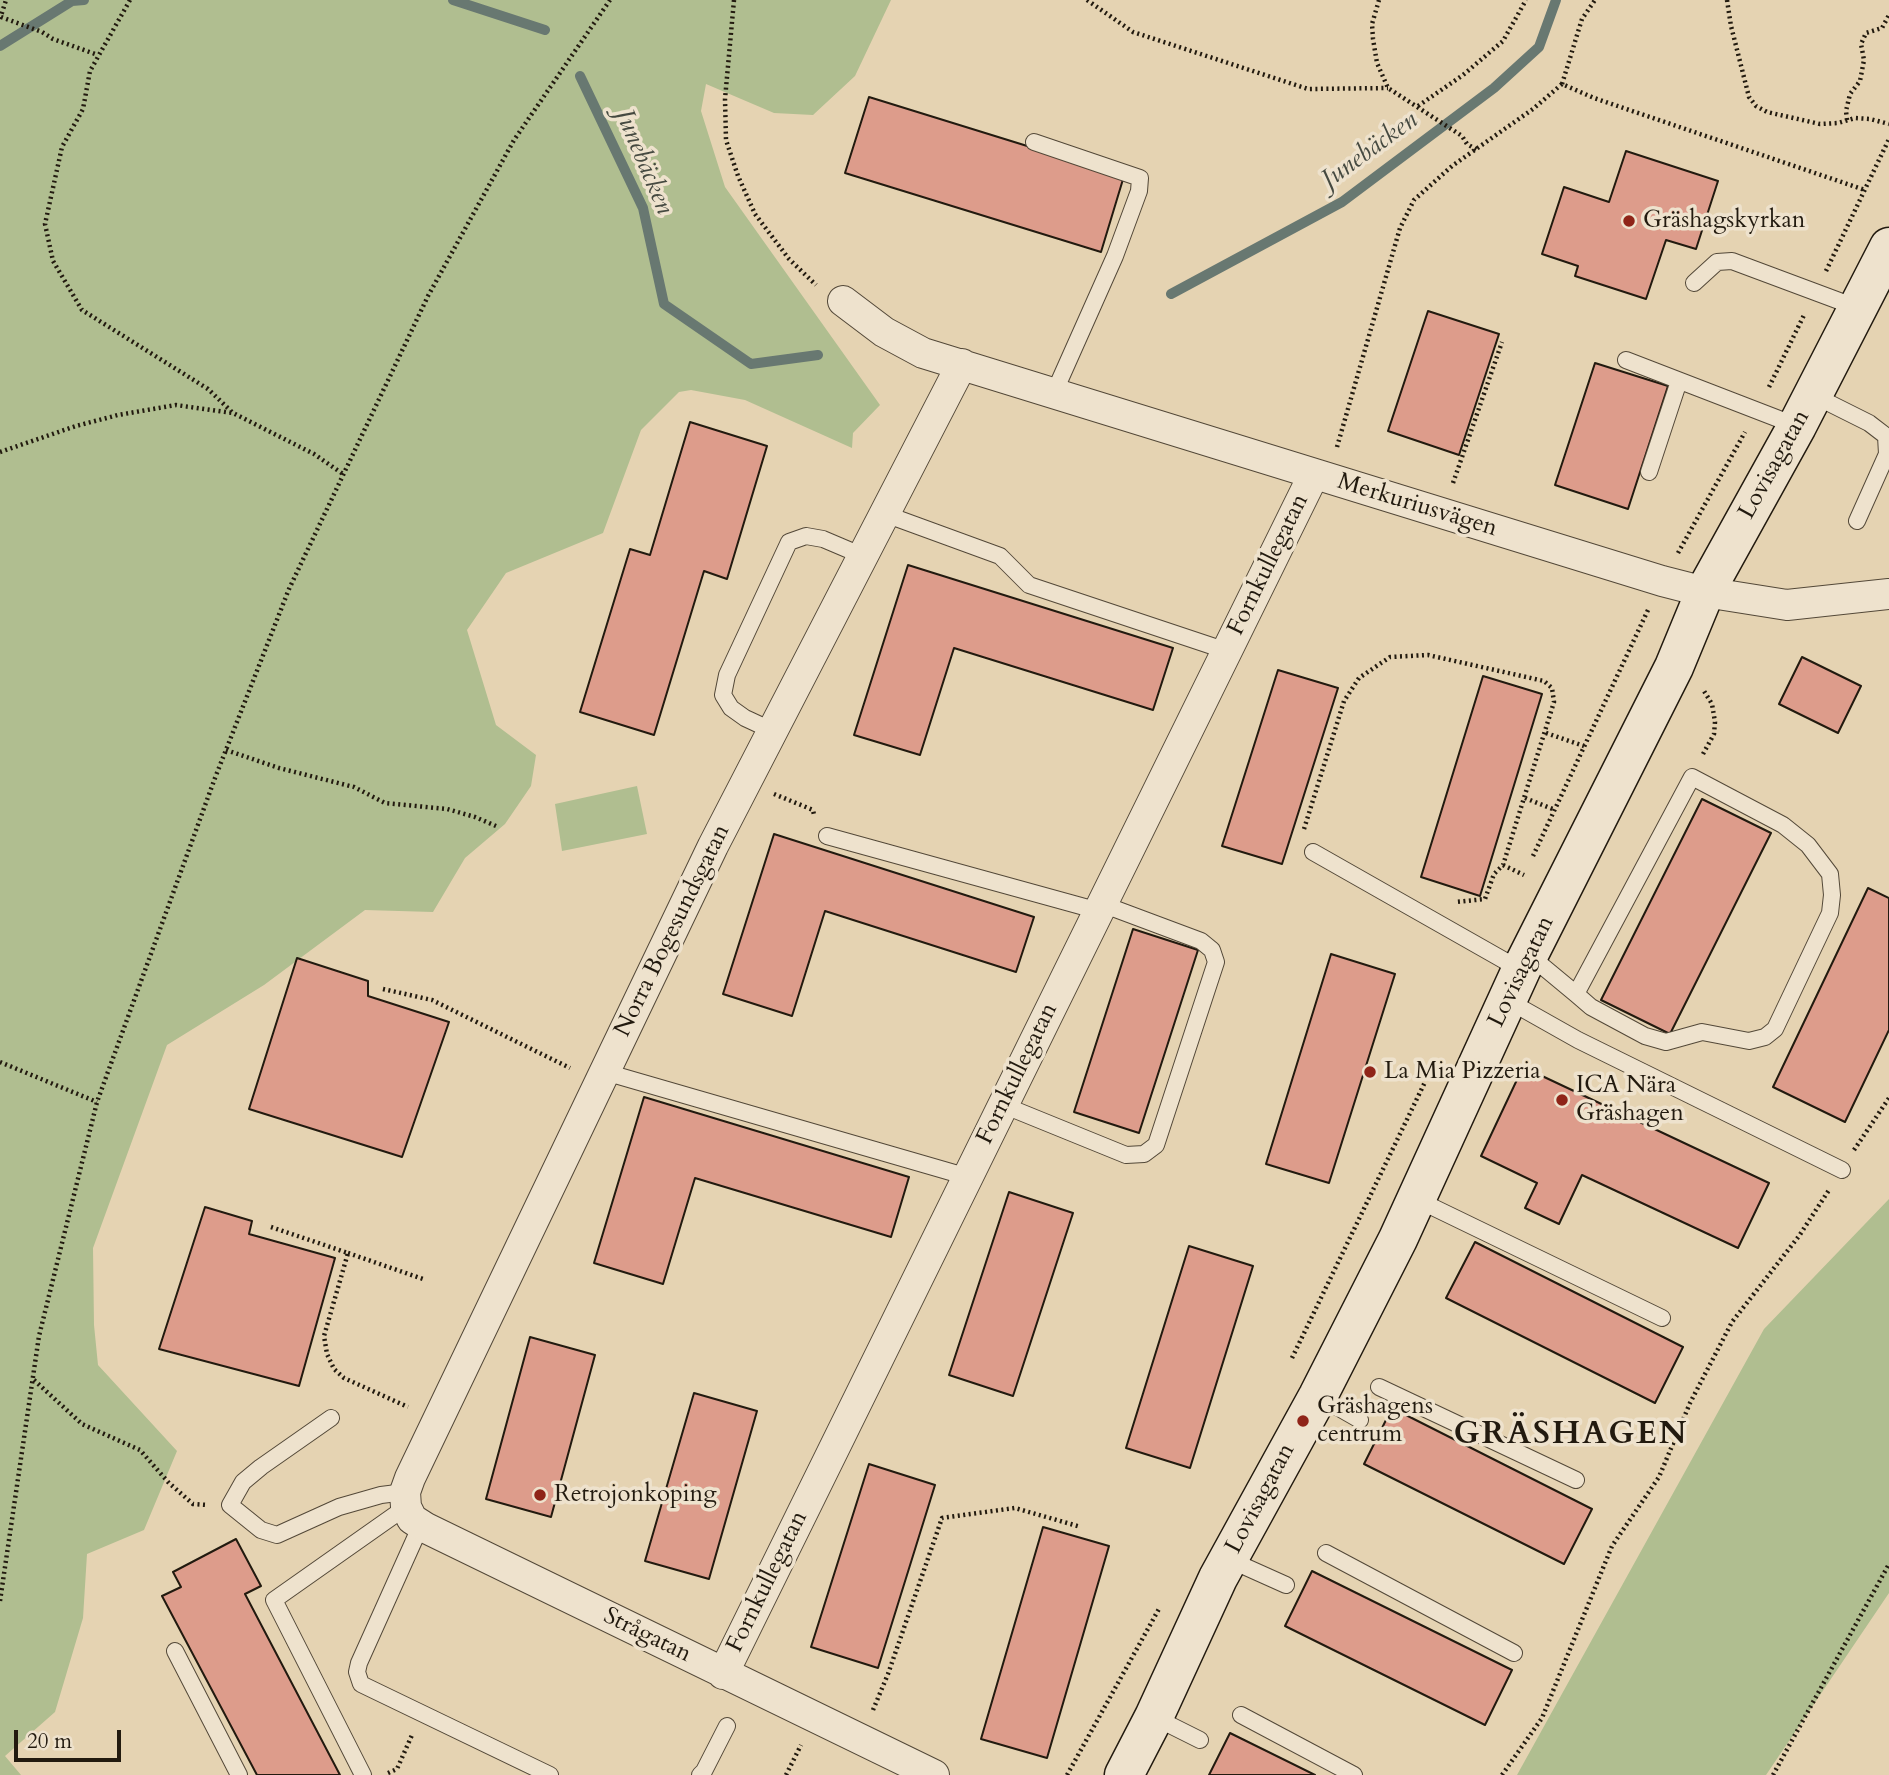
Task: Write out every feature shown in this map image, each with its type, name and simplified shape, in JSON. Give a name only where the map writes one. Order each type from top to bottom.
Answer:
[{"type":"street","name":"Lovisagatan","points":[[1124,1775],[1228,1559],[1318,1396],[1416,1199],[1519,975],[1674,667],[1705,592],[1805,410],[1889,247]]},
{"type":"street","name":"Merkuriusvägen","points":[[843,301],[884,332],[923,353],[1662,581],[1705,592],[1787,605],[1889,594]]},
{"type":"street","name":"Norra Bogesundsgatan","points":[[411,1508],[437,1420],[602,1077],[746,783],[962,364]]},
{"type":"street","name":"Fornkullegatan","points":[[723,1674],[1227,651],[1321,476]]},
{"type":"street","name":"Strågatan","points":[[411,1508],[723,1674],[934,1775]]},
{"type":"lane","points":[[1034,142],[1140,178],[1139,191],[1115,256],[1054,393]]},
{"type":"lane","points":[[1694,283],[1717,262],[1732,261],[1858,308]]},
{"type":"lane","points":[[1626,360],[1679,380],[1869,424],[1886,436],[1887,454],[1857,521]]},
{"type":"lane","points":[[1649,472],[1679,380]]},
{"type":"lane","points":[[885,514],[1000,556],[1028,585],[1227,651]]},
{"type":"lane","points":[[773,731],[731,708],[723,695],[727,675],[789,542],[806,536],[823,539],[863,556]]},
{"type":"lane","points":[[1312,852],[1434,922],[1519,975],[1576,994],[1591,1007],[1645,1036],[1666,1042],[1702,1032],[1749,1041],[1765,1037],[1775,1030],[1830,913],[1830,874],[1808,845],[1783,825],[1692,776],[1576,994]]},
{"type":"lane","points":[[827,836],[1100,908],[1201,941],[1212,950],[1216,962],[1156,1144],[1144,1154],[1126,1155],[1003,1105]]},
{"type":"lane","points":[[1519,975],[1578,1040],[1842,1170]]},
{"type":"lane","points":[[602,1077],[968,1177]]},
{"type":"lane","points":[[1416,1199],[1662,1318]]},
{"type":"lane","points":[[1378,1387],[1576,1480]]},
{"type":"lane","points":[[1318,1396],[1360,1419]]},
{"type":"lane","points":[[331,1418],[252,1474],[243,1482],[230,1505],[261,1530],[277,1535],[339,1507],[381,1495],[411,1508]]},
{"type":"lane","points":[[411,1508],[359,1663],[357,1672],[361,1684],[550,1775]]},
{"type":"lane","points":[[363,1775],[274,1600],[411,1508]]},
{"type":"lane","points":[[1326,1553],[1514,1653]]},
{"type":"lane","points":[[1228,1559],[1286,1585]]},
{"type":"lane","points":[[175,1651],[239,1775]]},
{"type":"lane","points":[[1241,1715],[1353,1775]]},
{"type":"lane","points":[[1154,1717],[1200,1740]]},
{"type":"lane","points":[[700,1775],[727,1726]]},
{"type":"path","points":[[6,0],[0,18],[18,22],[53,39],[98,55]]},
{"type":"path","points":[[130,0],[90,71],[83,109],[62,147],[45,224],[52,261],[82,310],[208,389],[233,413],[314,454],[343,474]]},
{"type":"path","points":[[0,1601],[39,1336],[97,1102],[226,750],[289,589],[428,296],[514,140],[610,0]]},
{"type":"path","points":[[734,0],[726,140],[737,176],[755,214],[789,260],[817,286],[843,301]]},
{"type":"path","points":[[1087,0],[1133,32],[1308,89],[1388,88],[1462,136],[1467,144],[1477,150]]},
{"type":"path","points":[[1378,0],[1373,39],[1377,63],[1388,88]]},
{"type":"path","points":[[1418,106],[1463,75],[1503,41],[1526,0]]},
{"type":"path","points":[[1321,476],[1400,228],[1414,200],[1452,166],[1533,109],[1562,84],[1582,19],[1595,0]]},
{"type":"path","points":[[1727,0],[1749,97],[1756,106],[1767,112],[1820,124],[1870,119],[1889,124]]},
{"type":"path","points":[[1847,120],[1850,94],[1860,80],[1864,60],[1861,44],[1866,33],[1882,28],[1889,15]]},
{"type":"path","points":[[1562,84],[1594,98],[1865,190]]},
{"type":"path","points":[[1443,513],[1502,342]]},
{"type":"path","points":[[0,452],[76,426],[118,415],[176,405],[233,413]]},
{"type":"path","points":[[1312,852],[1303,834],[1344,701],[1359,678],[1390,657],[1428,656],[1544,681],[1552,688],[1554,702],[1503,865],[1494,874],[1485,900],[1450,902],[1434,922]]},
{"type":"path","points":[[1674,667],[1704,691],[1712,704],[1716,722],[1714,734],[1692,776]]},
{"type":"path","points":[[1546,733],[1584,746]]},
{"type":"path","points":[[226,750],[279,768],[354,787],[385,803],[447,809],[496,826]]},
{"type":"path","points":[[746,783],[813,810],[818,827],[827,836]]},
{"type":"path","points":[[1525,798],[1555,810]]},
{"type":"path","points":[[1503,865],[1524,875]]},
{"type":"path","points":[[383,989],[432,1000],[602,1077]]},
{"type":"path","points":[[0,1062],[97,1102]]},
{"type":"path","points":[[1502,1775],[1542,1718],[1612,1546],[1659,1477],[1690,1403],[1732,1322],[1799,1236],[1889,1098]]},
{"type":"path","points":[[271,1227],[423,1279]]},
{"type":"path","points":[[348,1252],[324,1336],[327,1354],[334,1369],[344,1378],[437,1420]]},
{"type":"path","points":[[33,1380],[82,1424],[140,1450],[193,1504],[230,1505]]},
{"type":"path","points":[[860,1739],[888,1674],[942,1518],[1015,1508],[1082,1527]]},
{"type":"path","points":[[1773,1775],[1889,1564]]},
{"type":"path","points":[[384,1775],[397,1769],[421,1714]]},
{"type":"green space","points":[[0,0],[891,0],[855,76],[813,115],[774,113],[706,84],[701,111],[725,187],[880,405],[853,433],[852,448],[745,400],[691,390],[679,392],[641,430],[603,533],[506,573],[467,630],[496,725],[536,755],[531,786],[505,824],[465,858],[433,912],[365,910],[264,985],[167,1045],[93,1248],[94,1325],[98,1365],[177,1451],[144,1530],[87,1554],[83,1618],[55,1712],[5,1756],[21,1775],[0,1775]]},
{"type":"green space","points":[[637,786],[647,834],[562,851],[555,804]]},
{"type":"green space","points":[[1889,1199],[1889,1593],[1766,1775],[1517,1775],[1764,1329]]},
{"type":"building","points":[[869,97],[1124,176],[1101,252],[845,173]]},
{"type":"building","name":"Gräshagskyrkan","points":[[1626,151],[1718,181],[1696,249],[1666,240],[1646,299],[1575,276],[1578,266],[1542,254],[1564,187],[1609,202]]},
{"type":"building","points":[[1428,311],[1499,334],[1459,455],[1388,431]]},
{"type":"building","points":[[1595,363],[1668,386],[1628,509],[1555,485]]},
{"type":"building","points":[[690,422],[767,446],[727,579],[704,571],[654,735],[580,712],[630,549],[650,555]]},
{"type":"building","points":[[908,565],[1173,648],[1153,710],[954,648],[920,755],[854,735]]},
{"type":"building","points":[[1802,657],[1861,686],[1838,733],[1779,704]]},
{"type":"building","points":[[1278,670],[1338,688],[1282,864],[1222,846]]},
{"type":"building","points":[[1483,676],[1542,694],[1480,896],[1421,877]]},
{"type":"building","points":[[1702,799],[1771,833],[1670,1034],[1601,1000]]},
{"type":"building","points":[[774,834],[1034,917],[1016,972],[825,911],[792,1016],[723,994]]},
{"type":"building","points":[[1868,888],[1889,898],[1889,1030],[1845,1122],[1773,1087]]},
{"type":"building","points":[[1133,929],[1198,950],[1139,1133],[1074,1112]]},
{"type":"building","points":[[1331,954],[1395,974],[1329,1183],[1266,1164]]},
{"type":"building","points":[[297,958],[368,981],[368,996],[449,1022],[402,1157],[249,1109]]},
{"type":"building","points":[[1523,1067],[1769,1183],[1738,1248],[1582,1175],[1559,1224],[1525,1208],[1537,1183],[1481,1156]]},
{"type":"building","points":[[644,1097],[909,1177],[891,1237],[695,1178],[663,1284],[594,1263]]},
{"type":"building","points":[[1009,1192],[1073,1213],[1013,1396],[949,1375]]},
{"type":"building","points":[[205,1207],[252,1221],[249,1234],[335,1258],[299,1386],[159,1349]]},
{"type":"building","points":[[1475,1242],[1683,1347],[1655,1403],[1446,1298]]},
{"type":"building","points":[[1189,1246],[1253,1266],[1190,1468],[1126,1448]]},
{"type":"building","points":[[530,1337],[595,1355],[551,1517],[486,1499]]},
{"type":"building","points":[[694,1393],[757,1411],[709,1579],[645,1561]]},
{"type":"building","points":[[1392,1408],[1592,1509],[1564,1564],[1364,1464]]},
{"type":"building","points":[[869,1464],[935,1485],[878,1668],[811,1647]]},
{"type":"building","points":[[1043,1527],[1109,1546],[1047,1758],[981,1739]]},
{"type":"building","points":[[236,1539],[261,1586],[245,1594],[340,1775],[257,1775],[162,1596],[181,1587],[173,1572]]},
{"type":"building","points":[[1312,1571],[1512,1670],[1485,1725],[1285,1626]]},
{"type":"building","points":[[1230,1733],[1315,1775],[1209,1775]]},
{"type":"waterway","name":"Junebäcken","points":[[0,46],[72,1],[84,0]]},
{"type":"waterway","name":"Junebäcken","points":[[453,0],[545,30]]},
{"type":"waterway","name":"Junebäcken","points":[[1171,294],[1342,202],[1494,88],[1539,47],[1556,0]]},
{"type":"waterway","name":"Junebäcken","points":[[580,76],[643,208],[664,304],[751,364],[818,355]]},
{"type":"place","name":"Gräshagskyrkan","points":[[1629,221]]},
{"type":"place","name":"La Mia Pizzeria","points":[[1370,1072]]},
{"type":"place","name":"ICA Nära Gräshagen","points":[[1562,1100]]},
{"type":"place","name":"Gräshagens centrum","points":[[1303,1421]]},
{"type":"place","name":"Retrojonkoping","points":[[540,1495]]},
{"type":"district","name":"GRÄSHAGEN","points":[[1571,1436]]}]
